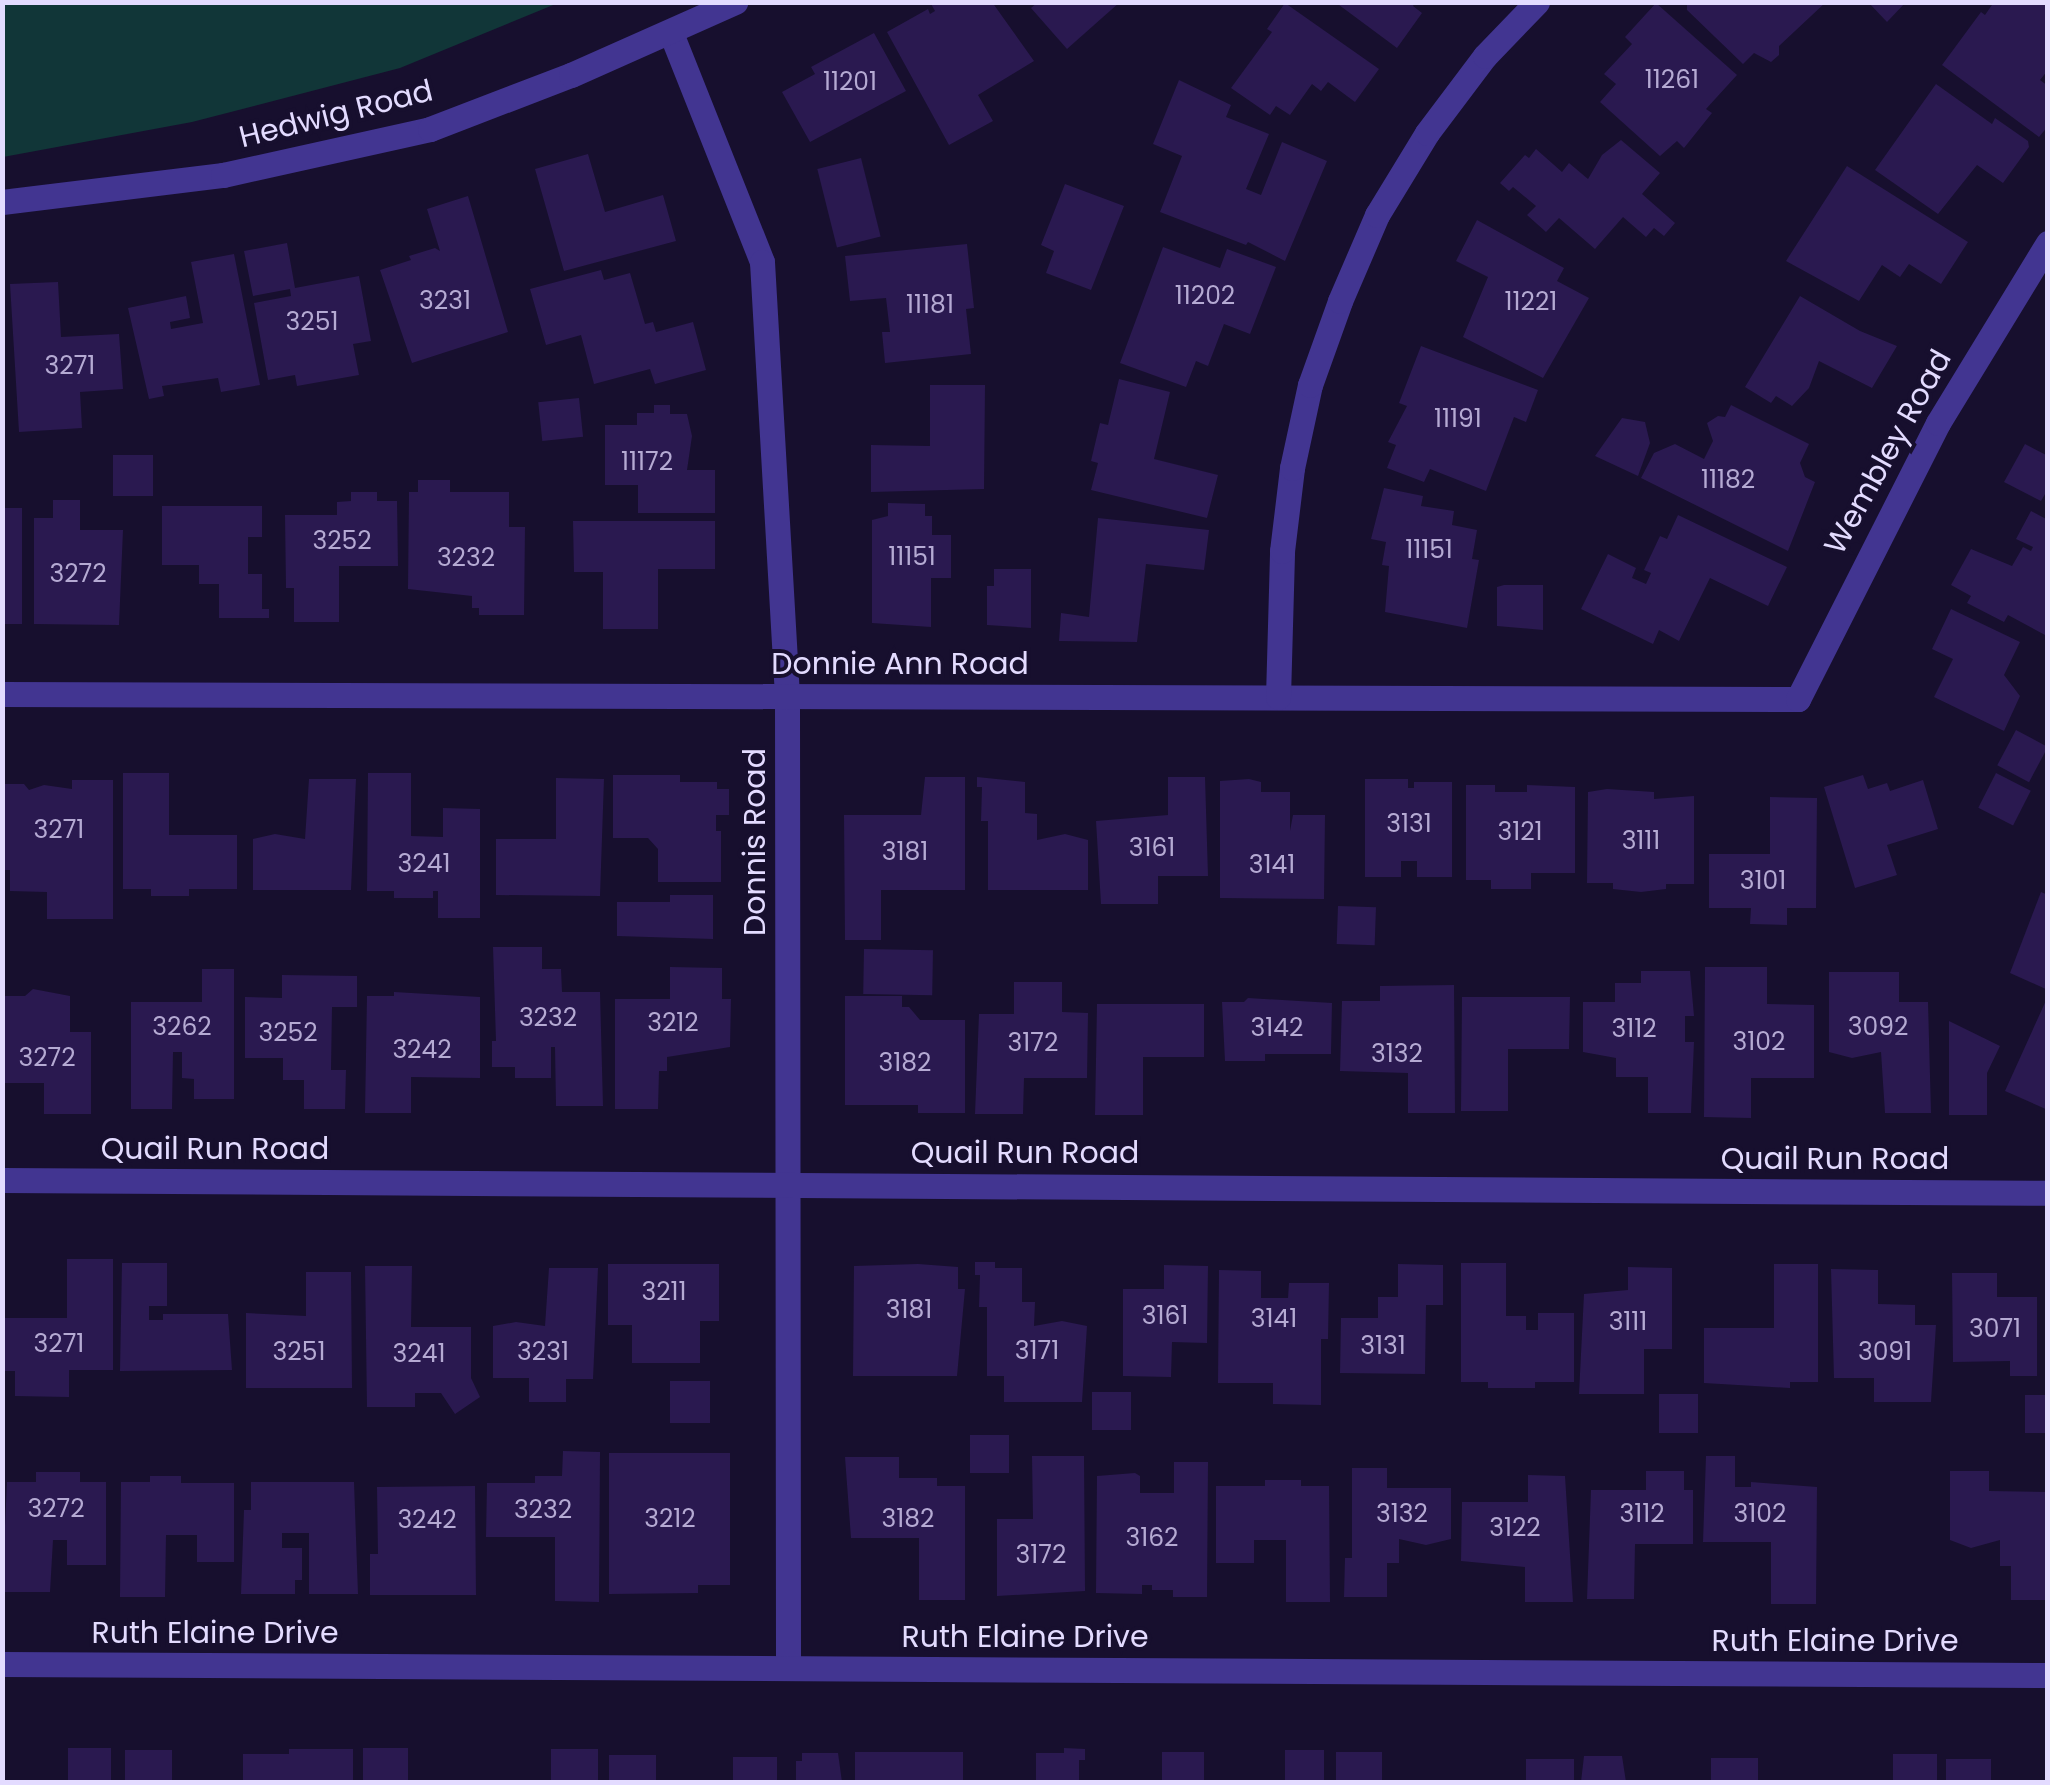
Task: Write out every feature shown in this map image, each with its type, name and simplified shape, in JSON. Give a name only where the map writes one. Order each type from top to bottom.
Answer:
[{"type":"street","name":"Hedwig Road","points":[[2,202],[223,175],[430,128],[671,33],[735,2]]},
{"type":"street","points":[[1278,698],[1282,551],[1292,468],[1310,386],[1340,301],[1377,215],[1427,133],[1485,56],[1538,2]]},
{"type":"street","name":"Donnis Road","points":[[671,33],[762,262],[787,696],[788,1668]]},
{"type":"street","name":"Wembley Road","points":[[1798,699],[1938,424],[2048,243]]},
{"type":"street","name":"Donnie Ann Road","points":[[2,694],[1798,699]]},
{"type":"street","name":"Quail Run Road","points":[[2,1180],[2048,1193]]},
{"type":"street","name":"Ruth Elaine Drive","points":[[2,1664],[2048,1675]]},
{"type":"green space","points":[[3,2],[558,3],[400,68],[192,122],[3,157]]},
{"type":"building","points":[[930,2],[992,2],[1034,61],[978,95],[993,121],[949,145],[887,32],[928,9],[930,14],[935,11]]},
{"type":"building","points":[[1038,2],[1120,2],[1067,49],[1031,8]]},
{"type":"building","points":[[1335,2],[1415,2],[1413,6],[1422,13],[1397,48]]},
{"type":"building","points":[[1687,2],[1826,2],[1779,46],[1779,55],[1771,62],[1754,53],[1743,64],[1687,10]]},
{"type":"building","points":[[1868,2],[1906,2],[1887,22]]},
{"type":"building","points":[[1994,2],[2048,2],[2048,70],[2040,80],[2048,86],[2048,126],[2039,137],[1942,65],[1981,12],[1985,15]]},
{"type":"building","points":[[1285,3],[1379,69],[1355,102],[1328,82],[1321,91],[1312,84],[1290,115],[1276,106],[1270,115],[1231,88],[1272,32],[1267,29]]},
{"type":"building","points":[[1656,3],[1737,75],[1706,109],[1712,113],[1684,148],[1677,141],[1660,156],[1600,102],[1616,84],[1604,74],[1632,44],[1625,37]]},
{"type":"building","points":[[874,33],[906,91],[810,142],[782,92],[815,74],[811,67]]},
{"type":"building","points":[[1179,80],[1231,105],[1226,117],[1269,134],[1246,189],[1261,195],[1282,142],[1327,161],[1285,261],[1248,242],[1246,245],[1160,212],[1182,156],[1153,144]]},
{"type":"building","points":[[1936,84],[1992,124],[1995,118],[2028,141],[2029,147],[2003,183],[1977,165],[1938,214],[1875,170]]},
{"type":"building","points":[[1621,140],[1660,173],[1642,194],[1675,223],[1664,236],[1654,228],[1646,237],[1623,217],[1595,249],[1559,218],[1546,232],[1527,215],[1536,206],[1513,187],[1509,191],[1500,183],[1525,155],[1529,158],[1536,149],[1562,172],[1569,163],[1588,179],[1602,155]]},
{"type":"building","points":[[588,154],[605,212],[663,195],[676,241],[564,271],[535,169]]},
{"type":"building","points":[[861,158],[881,237],[837,247],[817,169]]},
{"type":"building","points":[[1847,166],[1968,242],[1941,284],[1909,264],[1900,277],[1882,265],[1859,301],[1786,261]]},
{"type":"building","points":[[1065,184],[1124,206],[1091,290],[1046,273],[1054,251],[1041,245]]},
{"type":"building","points":[[468,196],[508,332],[412,363],[380,270],[411,260],[409,256],[435,248],[440,251],[427,209]]},
{"type":"building","points":[[1477,220],[1564,268],[1557,281],[1589,298],[1543,378],[1463,337],[1488,277],[1456,261]]},
{"type":"building","points":[[287,243],[295,288],[359,276],[371,341],[353,344],[359,375],[297,386],[295,375],[268,380],[254,303],[291,296],[290,289],[253,296],[244,251]]},
{"type":"building","points":[[967,244],[974,308],[966,309],[971,354],[885,363],[882,332],[890,332],[886,298],[850,301],[845,256]]},
{"type":"building","points":[[1163,247],[1220,268],[1227,249],[1276,267],[1250,334],[1224,324],[1208,366],[1196,361],[1186,387],[1120,363]]},
{"type":"building","points":[[234,254],[260,385],[221,392],[218,378],[162,386],[164,396],[149,399],[128,308],[186,296],[190,318],[170,322],[171,329],[203,323],[191,262]]},
{"type":"building","points":[[601,270],[604,280],[630,273],[645,324],[653,322],[656,332],[693,322],[706,370],[655,384],[650,369],[594,384],[581,335],[546,345],[530,289]]},
{"type":"building","points":[[58,282],[61,337],[119,334],[123,389],[80,392],[82,428],[19,432],[10,284]]},
{"type":"building","points":[[1800,296],[1860,331],[1897,346],[1872,388],[1819,361],[1809,388],[1792,406],[1776,396],[1771,403],[1745,387]]},
{"type":"building","points":[[1421,346],[1538,390],[1526,422],[1514,417],[1486,491],[1430,469],[1424,482],[1387,468],[1396,445],[1388,442],[1407,406],[1399,403]]},
{"type":"building","points":[[1119,379],[1170,392],[1154,459],[1218,475],[1207,518],[1091,490],[1098,463],[1091,461],[1100,423],[1108,425]]},
{"type":"building","points":[[930,385],[985,385],[984,489],[871,492],[871,445],[930,446]]},
{"type":"building","points":[[579,398],[583,437],[542,441],[538,402]]},
{"type":"building","points":[[654,405],[670,405],[670,414],[687,414],[692,436],[687,470],[715,470],[715,513],[638,513],[638,485],[605,485],[605,425],[637,425],[637,413],[654,413]]},
{"type":"building","points":[[1731,405],[1809,444],[1800,463],[1805,477],[1815,482],[1788,551],[1641,478],[1654,453],[1675,444],[1704,459],[1713,441],[1707,423],[1718,416],[1725,417]]},
{"type":"building","points":[[1622,418],[1645,422],[1650,443],[1638,476],[1595,456]]},
{"type":"building","points":[[2025,444],[2048,456],[2048,489],[2041,501],[2004,482]]},
{"type":"building","points":[[113,455],[153,455],[153,496],[113,496]]},
{"type":"building","points":[[418,480],[450,480],[450,492],[509,492],[509,527],[525,527],[524,615],[479,615],[479,608],[472,608],[472,596],[408,589],[409,492],[418,492]]},
{"type":"building","points":[[1384,488],[1423,496],[1421,506],[1454,511],[1452,525],[1477,530],[1472,559],[1479,560],[1467,628],[1385,612],[1389,566],[1382,565],[1386,542],[1371,539]]},
{"type":"building","points":[[351,492],[377,492],[377,501],[397,501],[398,566],[339,566],[339,622],[294,622],[294,588],[286,588],[285,515],[337,515],[337,502],[351,501]]},
{"type":"building","points":[[53,500],[80,500],[80,530],[123,530],[119,625],[34,624],[34,518],[53,518]]},
{"type":"building","points":[[888,503],[925,504],[925,516],[932,516],[932,535],[951,535],[951,578],[931,578],[931,627],[872,623],[872,520],[888,516]]},
{"type":"building","points":[[162,506],[262,506],[262,537],[248,537],[248,574],[262,574],[262,609],[269,609],[269,618],[219,618],[219,584],[199,584],[199,565],[162,565]]},
{"type":"building","points":[[2,508],[22,508],[22,624],[2,624]]},
{"type":"building","points":[[2031,511],[2048,520],[2045,635],[2008,615],[2004,622],[1967,603],[1971,596],[1951,585],[1971,549],[2012,566],[2023,547],[2031,551],[2033,547],[2016,539]]},
{"type":"building","points":[[1678,515],[1787,567],[1768,606],[1710,578],[1679,641],[1659,630],[1653,644],[1581,609],[1608,554],[1636,568],[1632,578],[1646,584],[1651,573],[1644,570],[1660,536],[1667,539]]},
{"type":"building","points":[[1098,518],[1209,530],[1204,570],[1146,564],[1137,642],[1059,641],[1061,613],[1089,617]]},
{"type":"building","points":[[573,521],[715,521],[715,569],[658,569],[658,629],[603,629],[603,572],[574,572]]},
{"type":"building","points":[[994,569],[1031,569],[1031,628],[987,625],[987,586],[994,586]]},
{"type":"building","points":[[1543,585],[1543,630],[1497,626],[1497,587]]},
{"type":"building","points":[[1951,609],[2020,642],[2004,675],[2020,696],[2004,731],[1934,697],[1953,659],[1932,649]]},
{"type":"building","points":[[2016,730],[2048,747],[2029,782],[1997,765]]},
{"type":"building","points":[[123,773],[169,773],[169,835],[237,835],[237,889],[189,889],[189,896],[151,896],[151,889],[123,889]]},
{"type":"building","points":[[368,773],[411,773],[411,836],[443,837],[443,808],[480,809],[480,918],[438,918],[438,891],[433,891],[433,898],[394,898],[394,891],[367,891]]},
{"type":"building","points":[[1996,773],[2031,791],[2013,825],[1978,808]]},
{"type":"building","points":[[613,775],[680,775],[680,782],[717,782],[717,789],[729,789],[729,815],[716,815],[716,831],[721,831],[721,882],[658,882],[658,849],[648,838],[613,838]]},
{"type":"building","points":[[1863,775],[1868,789],[1887,783],[1890,791],[1923,780],[1938,829],[1887,845],[1897,875],[1855,888],[1824,787]]},
{"type":"building","points":[[925,777],[965,777],[965,890],[881,890],[881,940],[845,940],[844,815],[921,815]]},
{"type":"building","points":[[977,777],[1025,782],[1025,813],[1037,814],[1037,840],[1065,834],[1088,840],[1088,890],[988,890],[988,821],[981,821],[982,787],[977,787]]},
{"type":"building","points":[[1168,777],[1205,777],[1208,876],[1158,876],[1158,904],[1101,904],[1096,821],[1168,815]]},
{"type":"building","points":[[556,778],[604,779],[600,896],[496,895],[496,839],[556,839]]},
{"type":"building","points":[[309,779],[356,779],[351,890],[253,890],[253,839],[275,834],[305,839]]},
{"type":"building","points":[[1365,779],[1408,779],[1408,788],[1414,788],[1414,782],[1452,782],[1452,877],[1417,877],[1417,861],[1401,861],[1401,877],[1365,877]]},
{"type":"building","points":[[72,780],[113,780],[113,919],[47,919],[47,892],[10,891],[10,870],[5,870],[5,784],[24,784],[29,790],[44,785],[72,789]]},
{"type":"building","points":[[1220,781],[1261,782],[1261,792],[1290,792],[1290,831],[1293,815],[1325,815],[1324,899],[1220,898]]},
{"type":"building","points":[[1466,785],[1495,785],[1495,792],[1527,792],[1527,785],[1575,787],[1575,873],[1531,873],[1531,889],[1491,889],[1491,880],[1466,880]]},
{"type":"building","points":[[1588,792],[1654,792],[1654,799],[1694,796],[1694,884],[1666,884],[1666,889],[1641,892],[1613,889],[1613,883],[1587,883]]},
{"type":"building","points":[[1770,797],[1817,798],[1816,908],[1787,908],[1787,925],[1750,924],[1751,908],[1709,908],[1709,854],[1770,854]]},
{"type":"building","points":[[2041,892],[2048,895],[2048,990],[2010,973]]},
{"type":"building","points":[[670,895],[713,895],[713,939],[617,936],[617,902],[670,902]]},
{"type":"building","points":[[1338,906],[1376,907],[1375,945],[1337,944]]},
{"type":"building","points":[[493,947],[542,947],[542,969],[561,969],[562,992],[600,992],[603,1106],[556,1106],[555,1047],[551,1047],[551,1078],[515,1078],[515,1067],[492,1067],[492,1041],[496,1041]]},
{"type":"building","points":[[864,949],[933,950],[932,995],[863,994]]},
{"type":"building","points":[[670,967],[722,968],[722,999],[731,999],[730,1047],[667,1057],[667,1071],[659,1071],[658,1109],[615,1109],[615,999],[670,999]]},
{"type":"building","points":[[1705,967],[1767,967],[1767,1004],[1814,1005],[1814,1078],[1751,1078],[1751,1118],[1704,1117]]},
{"type":"building","points":[[202,969],[234,969],[234,1099],[194,1099],[194,1079],[182,1078],[182,1052],[173,1052],[172,1109],[131,1109],[131,1002],[202,1002]]},
{"type":"building","points":[[1641,971],[1690,971],[1694,1016],[1685,1016],[1685,1042],[1694,1042],[1691,1113],[1648,1113],[1648,1077],[1616,1077],[1616,1058],[1583,1052],[1583,1002],[1615,1002],[1615,983],[1641,983]]},
{"type":"building","points":[[1829,972],[1899,972],[1899,1002],[1928,1002],[1931,1113],[1885,1113],[1881,1052],[1852,1058],[1829,1052]]},
{"type":"building","points":[[282,975],[357,976],[357,1007],[332,1007],[331,1070],[346,1070],[345,1109],[304,1109],[304,1080],[283,1080],[283,1058],[245,1058],[245,997],[282,998]]},
{"type":"building","points":[[1014,982],[1062,982],[1062,1012],[1088,1013],[1087,1078],[1024,1078],[1023,1114],[975,1114],[979,1014],[1014,1014]]},
{"type":"building","points":[[1454,985],[1455,1113],[1408,1113],[1408,1073],[1340,1071],[1342,1001],[1380,1001],[1380,986]]},
{"type":"building","points":[[33,989],[70,996],[70,1032],[91,1032],[91,1114],[44,1114],[44,1083],[3,1083],[3,996],[25,996]]},
{"type":"building","points":[[394,992],[480,997],[480,1078],[411,1077],[411,1113],[365,1113],[367,996],[394,996]]},
{"type":"building","points":[[845,996],[902,996],[902,1007],[909,1007],[920,1020],[965,1020],[965,1113],[918,1113],[918,1105],[845,1105]]},
{"type":"building","points":[[2048,996],[2048,1110],[2005,1091]]},
{"type":"building","points":[[1462,997],[1570,997],[1569,1049],[1508,1049],[1508,1111],[1461,1111]]},
{"type":"building","points":[[1248,998],[1332,1003],[1331,1054],[1265,1054],[1265,1061],[1225,1061],[1222,1002],[1244,1002]]},
{"type":"building","points":[[1097,1004],[1204,1004],[1204,1057],[1143,1057],[1143,1115],[1095,1115]]},
{"type":"building","points":[[1949,1021],[2000,1046],[1987,1073],[1987,1115],[1949,1115]]},
{"type":"building","points":[[67,1259],[113,1259],[113,1370],[69,1370],[69,1397],[15,1396],[15,1371],[5,1371],[5,1318],[67,1318]]},
{"type":"building","points":[[975,1262],[995,1262],[995,1268],[1022,1268],[1022,1302],[1035,1302],[1034,1326],[1062,1321],[1087,1326],[1082,1402],[1004,1402],[1004,1376],[987,1376],[987,1307],[979,1307],[980,1275],[975,1275]]},
{"type":"building","points":[[122,1263],[167,1263],[167,1306],[149,1306],[149,1320],[163,1320],[163,1314],[228,1314],[232,1370],[120,1371]]},
{"type":"building","points":[[1461,1263],[1506,1263],[1506,1316],[1526,1316],[1526,1330],[1538,1330],[1538,1313],[1574,1313],[1574,1382],[1535,1382],[1535,1388],[1488,1388],[1488,1382],[1461,1382]]},
{"type":"building","points":[[608,1264],[719,1264],[719,1321],[700,1321],[700,1363],[632,1363],[632,1325],[608,1325]]},
{"type":"building","points":[[1398,1264],[1443,1265],[1443,1305],[1426,1305],[1425,1374],[1340,1373],[1341,1318],[1378,1318],[1378,1297],[1398,1297]]},
{"type":"building","points":[[1774,1264],[1818,1264],[1818,1382],[1790,1382],[1790,1388],[1704,1383],[1704,1328],[1774,1328]]},
{"type":"building","points":[[1164,1265],[1208,1266],[1207,1343],[1172,1342],[1171,1377],[1123,1376],[1123,1289],[1164,1289]]},
{"type":"building","points":[[365,1266],[412,1266],[411,1327],[471,1327],[471,1378],[480,1397],[455,1414],[441,1393],[415,1393],[415,1407],[367,1407]]},
{"type":"building","points":[[854,1266],[958,1267],[958,1289],[965,1289],[957,1376],[853,1376]]},
{"type":"building","points":[[1628,1267],[1672,1268],[1672,1349],[1644,1349],[1644,1394],[1579,1394],[1584,1294],[1628,1290]]},
{"type":"building","points":[[549,1268],[598,1268],[593,1379],[566,1379],[566,1402],[529,1402],[529,1378],[493,1378],[493,1326],[516,1322],[545,1326]]},
{"type":"building","points":[[1831,1269],[1878,1270],[1878,1304],[1915,1305],[1915,1325],[1936,1325],[1931,1402],[1874,1402],[1874,1378],[1834,1378]]},
{"type":"building","points":[[1219,1270],[1261,1271],[1261,1298],[1288,1298],[1289,1283],[1329,1283],[1328,1339],[1321,1339],[1321,1405],[1273,1404],[1273,1383],[1218,1383]]},
{"type":"building","points":[[306,1272],[351,1272],[352,1388],[246,1388],[246,1313],[306,1316]]},
{"type":"building","points":[[1952,1273],[1997,1273],[1997,1297],[2037,1297],[2037,1376],[2010,1376],[2010,1361],[1953,1362]]},
{"type":"building","points":[[670,1381],[710,1381],[710,1423],[670,1423]]},
{"type":"building","points":[[1092,1392],[1131,1392],[1131,1430],[1092,1430]]},
{"type":"building","points":[[1659,1394],[1698,1394],[1698,1433],[1659,1433]]},
{"type":"building","points":[[2025,1395],[2048,1395],[2048,1433],[2025,1433]]},
{"type":"building","points":[[970,1435],[1009,1435],[1009,1473],[970,1473]]},
{"type":"building","points":[[563,1451],[600,1452],[599,1602],[555,1601],[555,1537],[486,1537],[487,1483],[535,1483],[535,1476],[562,1476]]},
{"type":"building","points":[[609,1453],[730,1453],[730,1585],[698,1585],[698,1593],[609,1594]]},
{"type":"building","points":[[1032,1456],[1084,1456],[1085,1591],[997,1596],[997,1519],[1033,1519]]},
{"type":"building","points":[[1706,1456],[1735,1456],[1735,1487],[1751,1487],[1751,1482],[1817,1487],[1816,1604],[1771,1604],[1771,1542],[1703,1542]]},
{"type":"building","points":[[845,1457],[899,1457],[899,1478],[937,1478],[937,1486],[965,1486],[965,1600],[919,1600],[919,1538],[851,1538]]},
{"type":"building","points":[[1174,1462],[1208,1462],[1207,1597],[1173,1597],[1173,1590],[1152,1590],[1152,1585],[1142,1585],[1142,1594],[1096,1593],[1097,1476],[1135,1473],[1140,1476],[1140,1493],[1174,1493]]},
{"type":"building","points":[[1352,1468],[1387,1468],[1387,1488],[1451,1488],[1451,1539],[1426,1545],[1399,1539],[1399,1563],[1387,1563],[1387,1597],[1344,1597],[1345,1558],[1352,1558]]},
{"type":"building","points":[[1646,1471],[1684,1471],[1684,1490],[1693,1490],[1693,1544],[1635,1544],[1634,1599],[1587,1599],[1591,1490],[1646,1490]]},
{"type":"building","points":[[1950,1471],[1989,1471],[1989,1491],[2048,1492],[2048,1600],[2011,1600],[2011,1566],[2000,1566],[2000,1540],[1971,1548],[1950,1540]]},
{"type":"building","points":[[36,1472],[80,1472],[80,1482],[106,1482],[106,1565],[67,1565],[67,1540],[53,1540],[50,1592],[2,1592],[7,1482],[36,1482]]},
{"type":"building","points":[[1528,1475],[1565,1476],[1573,1602],[1525,1602],[1525,1567],[1461,1561],[1462,1502],[1528,1502]]},
{"type":"building","points":[[150,1476],[181,1476],[181,1483],[234,1483],[234,1562],[197,1562],[197,1535],[166,1535],[165,1597],[120,1597],[121,1482],[150,1482]]},
{"type":"building","points":[[1265,1480],[1301,1480],[1301,1486],[1329,1486],[1330,1602],[1286,1602],[1286,1540],[1254,1540],[1254,1563],[1216,1563],[1216,1486],[1265,1486]]},
{"type":"building","points":[[251,1482],[354,1482],[358,1594],[309,1594],[309,1533],[282,1533],[282,1548],[302,1548],[302,1580],[295,1580],[295,1594],[241,1594],[244,1510],[251,1510]]},
{"type":"building","points":[[475,1486],[476,1595],[370,1595],[370,1554],[378,1554],[377,1487]]},
{"type":"building","points":[[68,1748],[111,1748],[111,1782],[68,1782]]},
{"type":"building","points":[[363,1748],[408,1748],[408,1782],[363,1782]]},
{"type":"building","points":[[1064,1748],[1085,1749],[1085,1760],[1079,1760],[1079,1782],[1036,1782],[1036,1753],[1064,1753]]},
{"type":"building","points":[[289,1749],[353,1749],[353,1782],[243,1782],[243,1754],[289,1754]]},
{"type":"building","points":[[551,1749],[598,1749],[598,1782],[551,1782]]},
{"type":"building","points":[[125,1750],[172,1750],[172,1782],[125,1782]]},
{"type":"building","points":[[1285,1750],[1324,1750],[1324,1782],[1285,1782]]},
{"type":"building","points":[[855,1752],[963,1752],[963,1782],[855,1782]]},
{"type":"building","points":[[1162,1752],[1204,1752],[1204,1782],[1162,1782]]},
{"type":"building","points":[[1336,1752],[1382,1752],[1382,1782],[1336,1782]]},
{"type":"building","points":[[802,1753],[838,1753],[842,1782],[796,1782],[796,1761],[802,1761]]},
{"type":"building","points":[[1893,1754],[1937,1754],[1937,1782],[1893,1782]]},
{"type":"building","points":[[609,1755],[656,1755],[656,1782],[609,1782]]},
{"type":"building","points":[[1584,1756],[1622,1756],[1626,1782],[1581,1782]]},
{"type":"building","points":[[733,1757],[777,1757],[777,1782],[733,1782]]},
{"type":"building","points":[[1711,1758],[1758,1758],[1758,1782],[1711,1782]]},
{"type":"building","points":[[1526,1759],[1574,1759],[1574,1782],[1526,1782]]},
{"type":"building","points":[[1946,1759],[1991,1759],[1991,1782],[1946,1782]]}]
